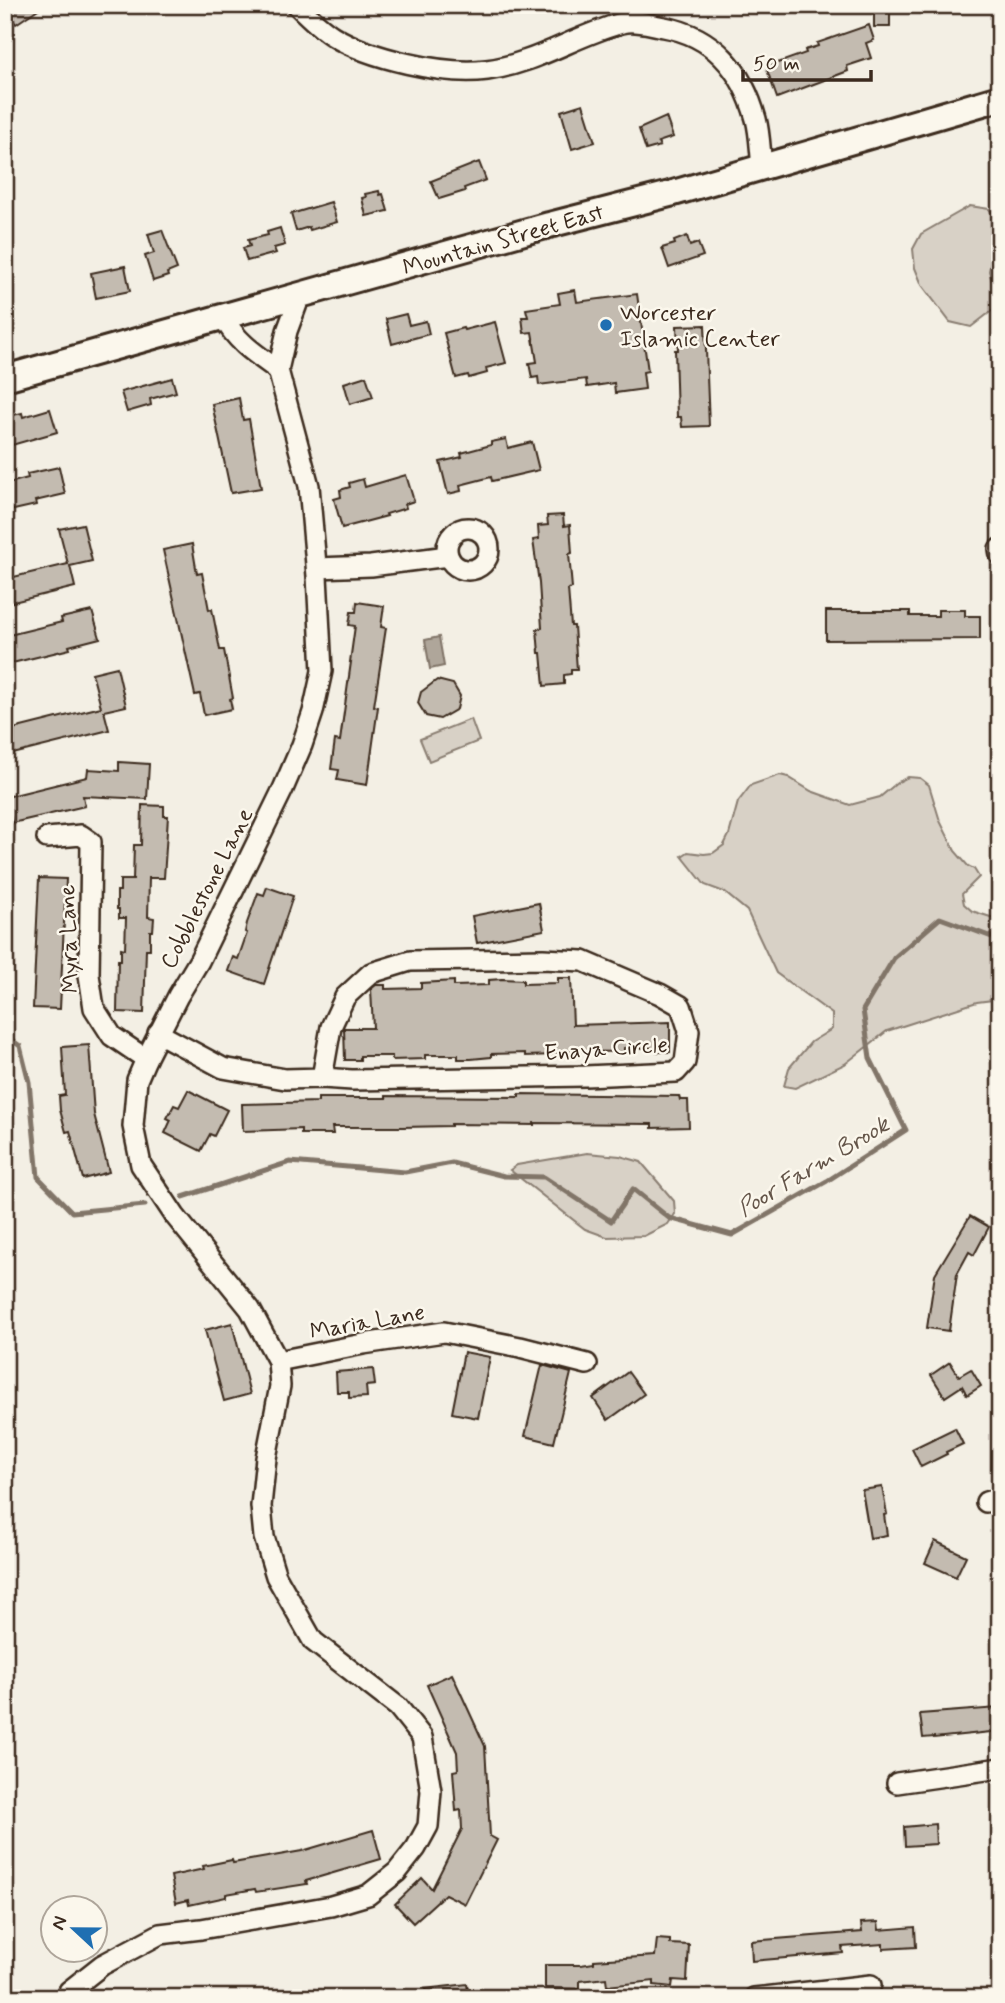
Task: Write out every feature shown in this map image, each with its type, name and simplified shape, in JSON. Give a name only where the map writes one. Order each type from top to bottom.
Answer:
[{"type":"main road","name":"Mountain Street East","points":[[5,378],[548,225],[670,194],[1000,98]]},
{"type":"street","points":[[297,5],[333,36],[359,49],[443,70],[485,71],[513,65],[625,22],[669,28],[690,35],[715,49],[733,67],[757,122],[762,166]]},
{"type":"street","name":"Cobblestone Lane","points":[[68,1998],[69,1990],[102,1965],[160,1934],[331,1906],[368,1895],[397,1872],[428,1826],[430,1790],[422,1737],[398,1707],[313,1641],[276,1577],[264,1537],[261,1506],[266,1458],[280,1385],[278,1362],[250,1309],[175,1216],[141,1165],[133,1126],[137,1080],[158,1033],[216,928],[283,789],[313,712],[322,671],[317,568],[309,486],[278,370],[287,331],[300,296]]},
{"type":"street","points":[[225,318],[230,330],[246,347],[278,370]]},
{"type":"street","points":[[999,549],[1000,555]]},
{"type":"street","points":[[317,568],[371,566],[448,556]]},
{"type":"street","name":"Myra Lane","points":[[47,838],[80,835],[91,842],[89,975],[94,1008],[112,1036],[146,1059]]},
{"type":"street","name":"Enaya Circle","points":[[158,1033],[223,1068],[285,1079],[352,1080],[676,1072],[685,1062],[689,1031],[681,1006],[660,993],[583,961],[410,961],[370,973],[345,997],[331,1027],[322,1078]]},
{"type":"street","name":"Maria Lane","points":[[278,1362],[363,1344],[444,1332],[587,1364]]},
{"type":"street","points":[[897,1783],[1000,1768]]},
{"type":"street","points":[[754,1998],[871,1985]]},
{"type":"shaded area","points":[[970,206],[989,209],[993,214],[990,241],[993,253],[989,271],[992,281],[1000,286],[1000,308],[993,310],[971,327],[950,322],[922,285],[915,268],[913,249],[921,234]]},
{"type":"shaded area","points":[[439,637],[444,666],[430,669],[425,640]]},
{"type":"shaded area","points":[[471,719],[479,741],[429,761],[420,739]]},
{"type":"shaded area","points":[[780,775],[811,791],[850,805],[880,797],[908,777],[920,778],[929,785],[940,821],[955,851],[979,877],[962,894],[964,904],[972,911],[1000,920],[1000,999],[977,1002],[887,1031],[845,1064],[795,1088],[784,1086],[789,1068],[811,1042],[832,1029],[832,1014],[776,973],[747,911],[724,892],[705,885],[682,856],[688,852],[713,853],[724,845],[738,802],[751,785]]},
{"type":"shaded area","points":[[587,1153],[620,1156],[641,1162],[674,1201],[675,1214],[668,1224],[644,1236],[607,1237],[585,1229],[510,1170],[517,1165]]},
{"type":"building","points":[[5,5],[44,5],[16,24],[13,20],[5,25]]},
{"type":"building","points":[[874,5],[890,5],[890,27],[874,27]]},
{"type":"building","points":[[869,25],[874,40],[866,43],[871,58],[847,66],[848,71],[777,98],[767,70],[770,69],[769,66],[806,53],[805,50],[818,46],[817,43]]},
{"type":"building","points":[[583,104],[595,142],[572,149],[561,111]]},
{"type":"building","points":[[666,117],[673,137],[658,142],[660,146],[646,150],[639,129]]},
{"type":"building","points":[[479,162],[486,180],[464,188],[465,191],[439,199],[431,181]]},
{"type":"building","points":[[379,191],[380,195],[383,194],[388,211],[366,216],[362,198],[366,197],[365,194]]},
{"type":"building","points":[[331,202],[337,222],[296,231],[291,214]]},
{"type":"building","points":[[280,228],[285,245],[274,248],[276,253],[247,261],[243,248],[250,246],[248,240],[268,235],[267,232]]},
{"type":"building","points":[[162,230],[177,269],[167,273],[168,276],[153,281],[145,256],[154,253],[148,234]]},
{"type":"building","points":[[687,236],[690,246],[698,243],[703,256],[669,268],[662,248]]},
{"type":"building","points":[[125,266],[130,291],[96,298],[91,273]]},
{"type":"building","points":[[575,290],[577,302],[637,294],[648,371],[643,372],[645,389],[615,393],[614,383],[587,387],[586,379],[539,385],[538,377],[532,378],[529,363],[537,362],[532,332],[524,333],[522,317],[528,317],[526,309],[560,304],[558,293]]},
{"type":"building","points":[[406,314],[409,325],[426,321],[429,334],[392,344],[386,319]]},
{"type":"building","points":[[495,322],[506,363],[486,368],[487,373],[456,378],[444,333]]},
{"type":"building","points":[[705,325],[709,426],[682,427],[681,417],[677,417],[677,326]]},
{"type":"building","points":[[366,376],[373,397],[350,404],[344,383]]},
{"type":"building","points":[[172,378],[176,392],[150,399],[151,405],[127,412],[121,392]]},
{"type":"building","points":[[239,398],[243,420],[249,419],[261,488],[231,493],[212,404]]},
{"type":"building","points":[[50,409],[57,432],[5,447],[5,417],[22,413],[23,417]]},
{"type":"building","points":[[506,439],[508,448],[532,442],[539,470],[460,485],[461,491],[448,494],[440,462],[462,457],[461,453]]},
{"type":"building","points":[[59,467],[65,494],[35,501],[36,505],[5,512],[5,484],[28,478],[27,474]]},
{"type":"building","points":[[406,475],[414,501],[405,504],[406,508],[342,528],[334,499],[341,497],[340,490],[350,487],[349,483],[363,479],[365,487]]},
{"type":"building","points":[[563,515],[564,526],[570,525],[572,588],[568,589],[577,670],[571,670],[571,674],[564,675],[564,684],[544,686],[537,629],[542,628],[539,583],[533,540],[539,539],[538,526],[548,525],[547,516]]},
{"type":"building","points":[[83,524],[92,561],[70,566],[75,587],[5,604],[5,579],[68,564],[59,529]]},
{"type":"building","points":[[192,544],[197,574],[202,573],[220,650],[224,650],[233,698],[230,699],[232,709],[204,715],[200,694],[195,695],[163,550]]},
{"type":"building","points":[[357,602],[384,606],[381,627],[386,628],[374,706],[378,707],[367,785],[337,780],[339,770],[331,769],[335,740],[340,741],[355,626],[349,625],[351,612],[356,612]]},
{"type":"building","points":[[938,610],[965,610],[965,616],[980,616],[980,639],[826,640],[826,611],[910,611],[910,616],[938,616]]},
{"type":"building","points":[[92,611],[100,638],[69,646],[70,649],[8,664],[7,659],[5,660],[5,636],[62,622],[61,618]]},
{"type":"building","points":[[117,667],[126,706],[104,711],[109,730],[5,756],[5,731],[101,707],[92,673]]},
{"type":"building","points":[[437,680],[453,684],[460,696],[457,709],[440,719],[426,716],[418,703],[421,692]]},
{"type":"building","points":[[119,762],[149,764],[147,799],[83,796],[85,806],[12,823],[6,797],[87,777],[88,769],[119,771]]},
{"type":"building","points":[[142,805],[164,806],[164,816],[168,816],[164,878],[149,878],[148,917],[154,918],[153,931],[150,931],[150,949],[146,949],[144,1013],[117,1012],[118,960],[121,960],[121,948],[125,949],[126,918],[119,918],[117,891],[120,891],[120,880],[133,880],[134,845],[141,845]]},
{"type":"building","points":[[39,878],[66,879],[60,1009],[33,1008]]},
{"type":"building","points":[[267,887],[293,896],[264,984],[228,971],[233,957],[238,959],[258,893],[264,895]]},
{"type":"building","points":[[539,903],[544,930],[477,943],[472,916]]},
{"type":"building","points":[[558,978],[571,978],[573,1025],[670,1022],[670,1052],[657,1052],[657,1048],[624,1048],[624,1052],[557,1051],[557,1055],[525,1056],[525,1053],[491,1054],[491,1057],[471,1059],[458,1059],[458,1055],[425,1055],[425,1059],[392,1060],[392,1056],[360,1056],[360,1060],[345,1060],[344,1028],[373,1028],[371,989],[376,985],[385,985],[385,989],[421,988],[421,983],[454,981],[454,986],[489,985],[489,980],[502,979],[523,980],[523,984],[558,983]]},
{"type":"building","points":[[89,1045],[94,1114],[109,1172],[83,1179],[70,1131],[66,1132],[59,1096],[65,1095],[62,1047]]},
{"type":"building","points":[[188,1090],[227,1110],[214,1136],[210,1134],[201,1151],[165,1133],[171,1120],[167,1118],[174,1105],[179,1107]]},
{"type":"building","points":[[519,1094],[679,1096],[680,1100],[688,1100],[689,1127],[534,1123],[332,1127],[333,1134],[301,1134],[301,1129],[243,1131],[242,1104],[318,1102],[318,1098],[519,1097]]},
{"type":"building","points":[[970,1216],[989,1227],[974,1255],[969,1252],[957,1274],[949,1331],[927,1328],[935,1274]]},
{"type":"building","points":[[232,1323],[250,1394],[224,1401],[205,1330]]},
{"type":"building","points":[[464,1352],[490,1357],[478,1418],[452,1413]]},
{"type":"building","points":[[950,1362],[959,1376],[971,1369],[981,1386],[967,1395],[962,1386],[945,1397],[931,1375]]},
{"type":"building","points":[[542,1365],[571,1373],[554,1443],[525,1436]]},
{"type":"building","points":[[373,1369],[375,1385],[366,1386],[367,1397],[349,1398],[349,1392],[337,1392],[336,1372]]},
{"type":"building","points":[[628,1372],[644,1394],[608,1420],[593,1398]]},
{"type":"building","points":[[955,1428],[963,1444],[921,1467],[912,1449]]},
{"type":"building","points":[[882,1487],[887,1514],[884,1515],[887,1535],[870,1538],[862,1490]]},
{"type":"building","points":[[935,1541],[966,1556],[956,1577],[925,1563]]},
{"type":"building","points":[[452,1674],[485,1746],[490,1836],[497,1840],[465,1904],[445,1894],[413,1923],[395,1904],[422,1878],[432,1889],[462,1829],[461,1810],[456,1811],[453,1771],[458,1770],[457,1752],[427,1685]]},
{"type":"building","points":[[998,1708],[1000,1731],[923,1738],[920,1714]]},
{"type":"building","points":[[935,1824],[936,1844],[905,1846],[904,1827]]},
{"type":"building","points":[[373,1830],[381,1859],[306,1881],[307,1884],[226,1894],[226,1897],[189,1905],[188,1900],[176,1903],[171,1876],[232,1860],[233,1863],[302,1851]]},
{"type":"building","points":[[878,1922],[879,1930],[915,1927],[916,1947],[883,1949],[883,1944],[842,1947],[843,1953],[752,1961],[751,1941],[862,1932],[861,1923]]},
{"type":"building","points":[[657,1939],[670,1940],[670,1944],[689,1945],[687,1981],[673,1980],[672,1987],[654,1985],[654,1981],[607,1986],[606,1978],[580,1981],[580,1989],[545,1988],[545,1965],[581,1965],[594,1963],[594,1960],[655,1956]]},
{"type":"building","points":[[467,1984],[469,1998],[426,1998],[425,1989]]},
{"type":"waterway","name":"Poor Farm Brook","points":[[183,1197],[290,1162],[405,1172],[452,1163],[504,1176],[544,1177],[611,1221],[633,1189],[669,1218],[732,1235],[827,1181],[906,1130],[870,1058],[863,1010],[894,958],[940,918],[1000,940]]},
{"type":"waterway","name":"Poor Farm Brook","points":[[5,1035],[20,1046],[29,1082],[38,1177],[72,1212],[145,1205]]},
{"type":"place","name":"Worcester Islamic Center","points":[[606,325]]}]
